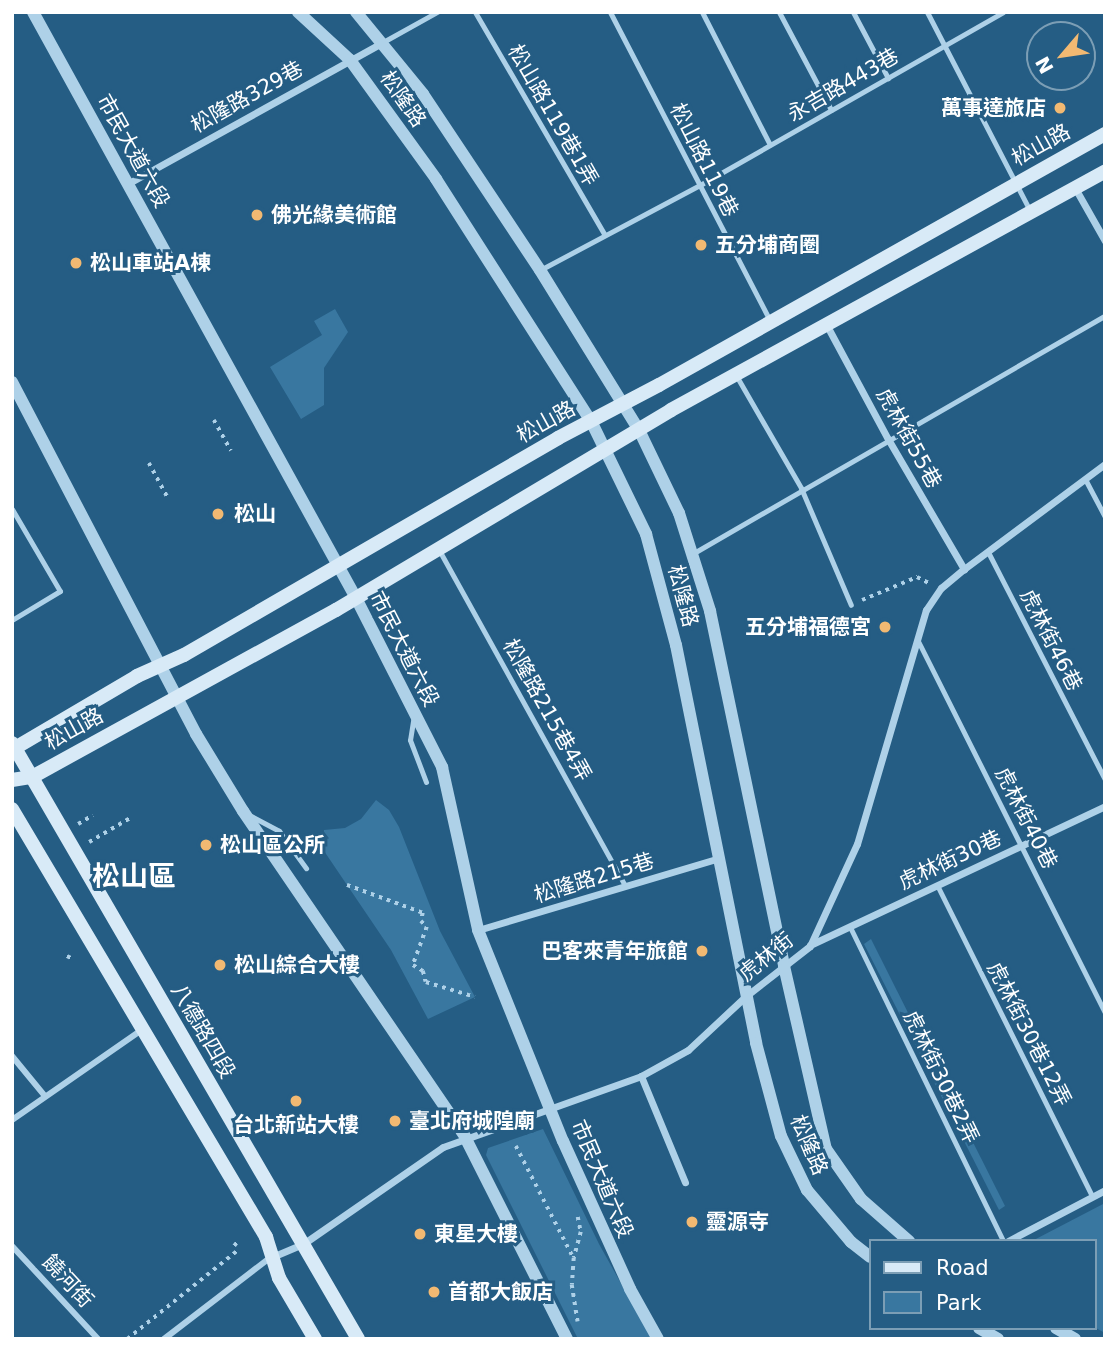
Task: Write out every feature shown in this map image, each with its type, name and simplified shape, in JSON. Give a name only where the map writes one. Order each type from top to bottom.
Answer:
[{"type":"main road","name":"松山路","points":[[13,748],[1105,134]]},
{"type":"main road","name":"松山路","points":[[12,780],[32,777],[356,598],[639,429],[1105,171]]},
{"type":"main road","name":"八德路四段","points":[[13,748],[358,1339]]},
{"type":"main road","points":[[12,808],[265,1237],[279,1278],[315,1339]]},
{"type":"street","name":"市民大道六段","points":[[33,12],[356,598],[442,767],[478,930],[552,1108],[563,1141],[630,1289],[658,1339]]},
{"type":"street","name":"松隆路","points":[[298,12],[350,60],[436,179],[591,421],[646,534],[676,645],[746,996],[781,1136],[807,1190],[851,1242],[869,1256]]},
{"type":"street","name":"松隆路","points":[[356,12],[423,94],[540,270],[639,429],[679,513],[710,611],[784,966],[826,1149],[861,1199],[907,1239]]},
{"type":"street","name":"松隆路329巷","points":[[129,183],[383,42]]},
{"type":"street","points":[[1074,188],[1105,240]]},
{"type":"street","name":"虎林街55巷","points":[[826,324],[888,439],[964,569]]},
{"type":"street","points":[[12,382],[176,696],[243,811],[464,1137],[567,1339]]},
{"type":"street","name":"虎林街","points":[[272,1257],[303,1244],[443,1147],[464,1137],[641,1076],[688,1051],[746,996],[810,946],[857,844],[926,610],[941,588],[964,569],[1105,464]]},
{"type":"street","name":"虎林街30巷","points":[[810,946],[1105,806]]},
{"type":"street","name":"松隆路215巷","points":[[478,930],[719,858]]},
{"type":"street","points":[[12,1120],[44,1095],[142,1029]]},
{"type":"street","points":[[12,1056],[44,1095]]},
{"type":"street","points":[[641,1076],[685,1182]]},
{"type":"street","points":[[1009,1239],[1105,1190]]},
{"type":"street","name":"饒河街","points":[[12,1246],[97,1339]]},
{"type":"street","points":[[164,1339],[272,1257]]},
{"type":"street","points":[[982,1330],[998,1339]]},
{"type":"street","points":[[1059,1330],[1075,1339]]},
{"type":"lane","points":[[383,42],[437,12]]},
{"type":"lane","name":"松山路119巷1弄","points":[[475,12],[604,234]]},
{"type":"lane","name":"松山路119巷","points":[[610,12],[771,322]]},
{"type":"lane","points":[[702,12],[770,145]]},
{"type":"lane","points":[[779,12],[831,110]]},
{"type":"lane","points":[[853,12],[888,78]]},
{"type":"lane","points":[[927,12],[1031,212]]},
{"type":"lane","name":"永吉路443巷","points":[[700,185],[1003,12]]},
{"type":"lane","points":[[540,270],[700,185]]},
{"type":"lane","points":[[692,554],[801,488],[1105,316]]},
{"type":"lane","points":[[736,374],[801,488],[851,605]]},
{"type":"lane","points":[[1084,479],[1105,517]]},
{"type":"lane","points":[[12,509],[60,591],[12,620]]},
{"type":"lane","name":"松隆路215巷4弄","points":[[439,550],[625,886]]},
{"type":"lane","name":"虎林街46巷","points":[[988,551],[1105,780]]},
{"type":"lane","name":"虎林街40巷","points":[[917,639],[1105,1012]]},
{"type":"lane","points":[[414,712],[410,740],[426,782]]},
{"type":"lane","points":[[243,811],[279,831],[306,869]]},
{"type":"lane","name":"虎林街30巷12弄","points":[[937,885],[1092,1196]]},
{"type":"lane","name":"虎林街30巷2弄","points":[[850,927],[1004,1239]]},
{"type":"path","points":[[214,421],[230,451]]},
{"type":"path","points":[[149,463],[169,500]]},
{"type":"path","points":[[851,605],[917,577],[941,588]]},
{"type":"path","points":[[78,824],[93,815]]},
{"type":"path","points":[[89,842],[132,817]]},
{"type":"path","points":[[347,885],[423,913],[421,921],[426,927],[413,965],[423,971],[426,982],[475,997]]},
{"type":"path","points":[[67,956],[73,959]]},
{"type":"path","points":[[516,1146],[574,1258]]},
{"type":"path","points":[[578,1216],[581,1233],[574,1258],[572,1285],[578,1322]]},
{"type":"path","points":[[127,1339],[236,1247]]},
{"type":"green space","points":[[335,309],[348,332],[324,368],[324,405],[301,419],[270,367],[322,335],[314,321]]},
{"type":"green space","points":[[376,800],[389,810],[399,827],[440,931],[475,997],[428,1019],[391,950],[322,848],[324,830],[345,828],[361,819]]},
{"type":"green space","points":[[871,939],[1005,1206],[999,1210],[864,944]]},
{"type":"green space","points":[[543,1129],[599,1244],[652,1339],[578,1339],[486,1155],[488,1148]]},
{"type":"green space","points":[[1105,1203],[1105,1333],[1096,1328],[1096,1239],[1036,1239]]},
{"type":"place","name":"萬事達旅店","points":[[1060,108]]},
{"type":"place","name":"佛光緣美術館","points":[[257,215]]},
{"type":"place","name":"五分埔商圈","points":[[701,245]]},
{"type":"place","name":"松山車站A棟","points":[[76,263]]},
{"type":"place","name":"松山","points":[[218,514]]},
{"type":"place","name":"五分埔福德宮","points":[[885,627]]},
{"type":"place","name":"松山區公所","points":[[206,845]]},
{"type":"place","name":"巴客來青年旅館","points":[[702,951]]},
{"type":"place","name":"松山綜合大樓","points":[[220,965]]},
{"type":"place","name":"台北新站大樓","points":[[296,1101]]},
{"type":"place","name":"臺北府城隍廟","points":[[395,1121]]},
{"type":"place","name":"靈源寺","points":[[692,1222]]},
{"type":"place","name":"東星大樓","points":[[420,1234]]},
{"type":"place","name":"首都大飯店","points":[[434,1292]]},
{"type":"district","name":"松山區","points":[[134,877]]}]
